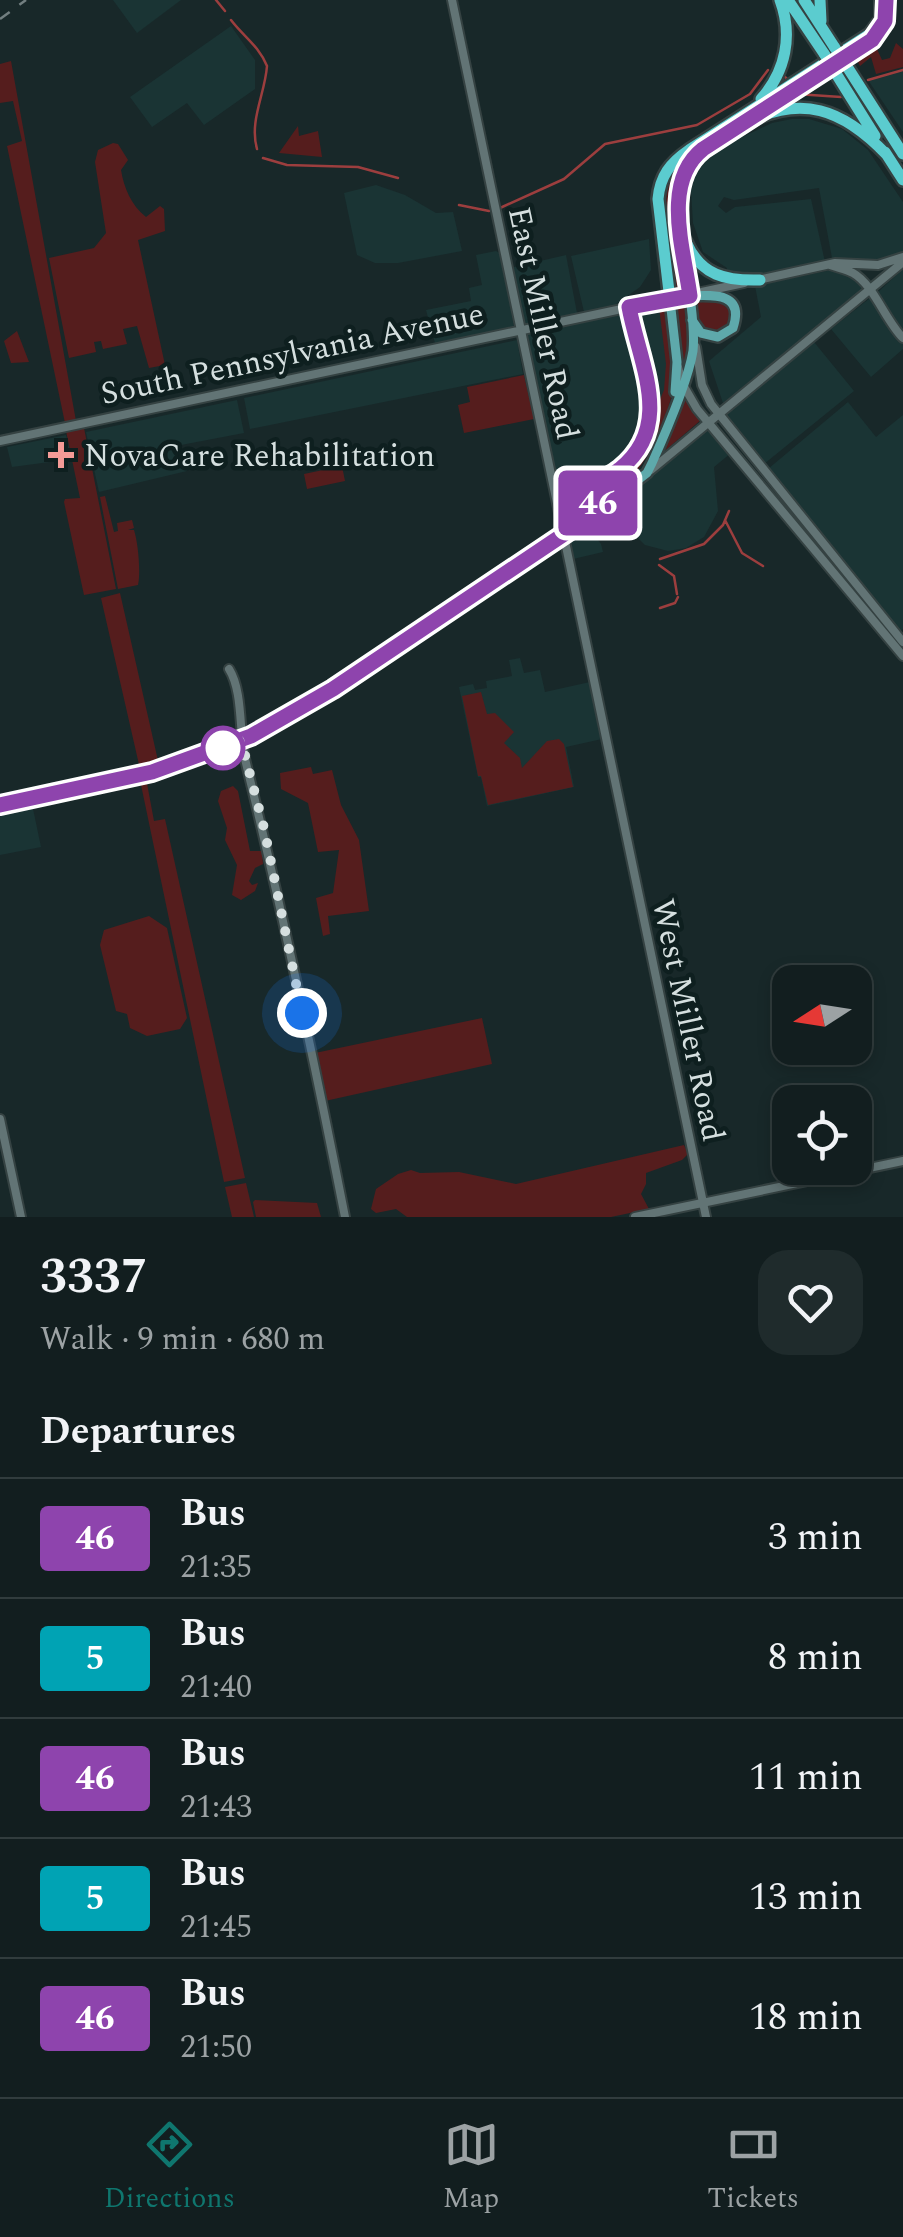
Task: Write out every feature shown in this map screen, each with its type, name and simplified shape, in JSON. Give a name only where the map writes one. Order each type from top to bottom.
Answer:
[{"type":"highway","points":[[690,296],[678,192],[684,171],[698,153],[764,96],[779,72],[786,40],[780,0]]},
{"type":"highway","points":[[788,0],[829,47]]},
{"type":"highway","points":[[804,0],[903,180]]},
{"type":"highway","points":[[820,0],[829,47]]},
{"type":"highway","points":[[670,300],[658,203],[662,180],[678,158],[870,34],[881,18],[884,0]]},
{"type":"highway","points":[[841,68],[903,154]]},
{"type":"highway","points":[[734,125],[788,108],[817,110],[857,127],[887,156]]},
{"type":"highway","points":[[682,233],[692,254],[709,272],[732,280],[760,280]]},
{"type":"main road","points":[[0,805],[152,772],[241,740],[318,698],[562,538],[647,473],[692,358],[690,296],[724,296],[736,313],[732,329],[718,338],[703,334],[693,324]]},
{"type":"main road","points":[[629,488],[656,445],[674,394],[678,362],[670,300]]},
{"type":"street","name":"East Miller Road","points":[[452,0],[624,833]]},
{"type":"street","name":"South Pennsylvania Avenue","points":[[0,441],[839,262],[865,265],[903,260]]},
{"type":"street","points":[[647,473],[903,260]]},
{"type":"street","points":[[865,265],[870,290]]},
{"type":"street","points":[[830,266],[854,274],[903,338]]},
{"type":"street","points":[[693,324],[702,385],[719,414],[889,624],[901,644]]},
{"type":"street","points":[[678,362],[682,383],[708,423],[856,598],[901,644]]},
{"type":"street","points":[[723,441],[725,435],[733,435],[756,460]]},
{"type":"street","points":[[745,467],[770,494],[777,494],[779,488]]},
{"type":"street","points":[[781,509],[804,530],[808,526]]},
{"type":"street","points":[[831,568],[850,587],[856,585]]},
{"type":"street","points":[[856,598],[863,597],[889,624]]},
{"type":"street","points":[[229,669],[236,683],[241,740],[264,828],[345,1217]]},
{"type":"street","name":"West Miller Road","points":[[624,833],[706,1217]]},
{"type":"street","points":[[0,1118],[20,1217]]},
{"type":"street","points":[[635,1217],[903,1161]]},
{"type":"shaded area","points":[[113,0],[181,0],[137,33]]},
{"type":"shaded area","points":[[231,26],[255,60],[255,89],[204,125],[187,103],[152,127],[130,97]]},
{"type":"shaded area","points":[[896,43],[903,49],[903,67],[876,74],[871,57],[860,66],[857,60],[877,49],[882,60],[890,58]]},
{"type":"shaded area","points":[[11,61],[76,421],[65,423],[7,146],[22,141],[13,101],[0,103],[0,64]]},
{"type":"shaded area","points":[[903,70],[903,132],[868,80]]},
{"type":"shaded area","points":[[809,119],[842,129],[868,150],[903,202],[903,255],[871,264],[832,258],[819,188],[734,200],[724,197],[718,206],[726,213],[735,207],[811,199],[825,262],[752,277],[726,277],[727,268],[703,252],[693,223],[691,191],[696,174],[706,161],[734,141],[772,123]]},
{"type":"shaded area","points":[[298,126],[299,136],[318,131],[322,157],[279,153]]},
{"type":"shaded area","points":[[118,144],[128,160],[121,170],[136,207],[146,217],[160,206],[164,209],[165,231],[138,240],[165,365],[149,368],[137,326],[123,329],[127,344],[103,349],[101,341],[94,342],[96,352],[69,358],[49,258],[94,248],[106,233],[95,162],[98,150]]},
{"type":"shaded area","points":[[698,150],[681,171],[686,291],[673,294],[661,205],[669,171]]},
{"type":"shaded area","points":[[376,185],[405,195],[436,213],[453,212],[462,251],[398,263],[375,263],[357,255],[344,193]]},
{"type":"shaded area","points":[[649,239],[651,270],[640,287],[615,305],[584,312],[571,256]]},
{"type":"shaded area","points":[[496,251],[501,254],[514,327],[435,343],[426,310],[471,301],[469,288],[482,285],[476,255]]},
{"type":"shaded area","points":[[566,255],[577,313],[523,324],[510,268]]},
{"type":"shaded area","points":[[903,269],[903,334],[877,293]]},
{"type":"shaded area","points":[[831,270],[857,278],[862,290],[723,403],[709,361],[761,317],[755,286]]},
{"type":"shaded area","points":[[720,297],[733,310],[730,327],[711,335],[697,324],[694,302]]},
{"type":"shaded area","points":[[870,298],[903,343],[903,349],[871,377],[831,329]]},
{"type":"shaded area","points":[[687,300],[692,344],[684,373],[674,303]]},
{"type":"shaded area","points":[[659,307],[668,309],[674,350],[670,402],[644,461],[618,490],[602,499],[596,494],[597,486],[620,472],[637,454],[664,390],[666,364]]},
{"type":"shaded area","points":[[665,307],[675,365],[650,452],[632,477],[594,510],[565,528],[525,334]]},
{"type":"shaded area","points":[[17,331],[29,362],[11,363],[4,341]]},
{"type":"shaded area","points":[[517,340],[523,374],[250,429],[244,398]]},
{"type":"shaded area","points":[[814,342],[854,391],[764,464],[726,415]]},
{"type":"shaded area","points":[[524,375],[534,419],[464,433],[458,405],[470,402],[467,387]]},
{"type":"shaded area","points":[[682,389],[701,420],[660,455]]},
{"type":"shaded area","points":[[237,400],[244,433],[181,445],[187,471],[99,492],[86,432]]},
{"type":"shaded area","points":[[848,402],[876,437],[903,415],[903,629],[899,632],[768,469]]},
{"type":"shaded area","points":[[84,428],[116,589],[84,595],[64,502],[80,498],[66,431]]},
{"type":"shaded area","points":[[710,429],[731,453],[714,467],[718,511],[704,537],[686,548],[668,551],[645,545],[629,529],[608,523],[589,528],[603,552],[569,560],[567,540]]},
{"type":"shaded area","points":[[66,435],[72,459],[12,467],[7,447]]},
{"type":"shaded area","points":[[342,466],[345,481],[307,489],[304,474]]},
{"type":"shaded area","points":[[105,496],[114,532],[118,531],[117,523],[132,520],[134,528],[128,530],[134,530],[137,542],[138,585],[118,589],[100,497]]},
{"type":"shaded area","points":[[120,593],[159,765],[140,769],[101,598]]},
{"type":"shaded area","points":[[520,658],[524,673],[540,670],[545,692],[590,682],[602,739],[566,747],[574,787],[487,806],[459,687],[473,684],[475,690],[487,688],[486,681],[512,676],[509,660]]},
{"type":"shaded area","points":[[481,692],[487,714],[495,713],[514,732],[504,743],[520,758],[522,768],[547,741],[559,739],[564,744],[573,787],[488,805],[462,696]]},
{"type":"shaded area","points":[[311,767],[313,774],[332,770],[341,805],[359,840],[369,911],[328,916],[330,934],[323,936],[316,898],[333,893],[339,850],[318,852],[308,803],[281,789],[280,773]]},
{"type":"shaded area","points":[[146,778],[154,821],[165,819],[245,1178],[224,1182],[140,780]]},
{"type":"shaded area","points":[[233,786],[238,791],[250,851],[262,851],[263,864],[255,868],[249,881],[252,885],[258,883],[255,891],[241,900],[232,895],[237,865],[225,840],[227,828],[218,801],[221,791]]},
{"type":"shaded area","points":[[32,804],[41,847],[0,855],[0,811]]},
{"type":"shaded area","points":[[149,916],[167,928],[187,1018],[180,1029],[147,1036],[130,1028],[127,1014],[116,1011],[100,945],[104,930]]},
{"type":"shaded area","points":[[482,1018],[492,1064],[325,1101],[315,1053]]},
{"type":"shaded area","points":[[684,1145],[688,1154],[682,1160],[646,1173],[641,1194],[649,1209],[611,1217],[407,1217],[396,1209],[376,1213],[371,1209],[376,1189],[411,1170],[459,1172],[516,1184]]},
{"type":"shaded area","points":[[246,1183],[254,1217],[232,1217],[225,1187]]},
{"type":"shaded area","points":[[255,1200],[317,1203],[321,1217],[256,1217]]},
{"type":"waterway","points":[[216,0],[225,11]]},
{"type":"waterway","points":[[231,20],[267,66],[256,118],[257,149]]},
{"type":"waterway","points":[[500,208],[564,179],[605,144],[697,125],[750,94],[768,70]]},
{"type":"waterway","points":[[868,80],[903,70]]},
{"type":"waterway","points":[[785,77],[788,80]]},
{"type":"waterway","points":[[796,94],[841,97]]},
{"type":"waterway","points":[[263,158],[287,165],[358,167],[398,178]]},
{"type":"waterway","points":[[459,205],[489,211]]},
{"type":"waterway","points":[[660,559],[704,544],[723,525],[729,511]]},
{"type":"waterway","points":[[725,520],[742,553],[763,566]]},
{"type":"waterway","points":[[659,565],[674,576],[677,594]]},
{"type":"waterway","points":[[660,608],[675,603],[678,597]]},
{"type":"railway","points":[[0,19],[26,0]]},
{"type":"bus line","name":"46","points":[[0,805],[152,772],[251,736],[333,689],[603,508],[595,498],[594,486],[618,471],[636,451],[652,416],[629,307],[690,296],[678,197],[686,166],[703,149],[872,40],[887,16],[886,0]]},
{"type":"place","name":"NovaCare Rehabilitation","points":[[61,455]]},
{"type":"route","points":[[223,748],[241,740],[264,828],[302,1013]]}]
